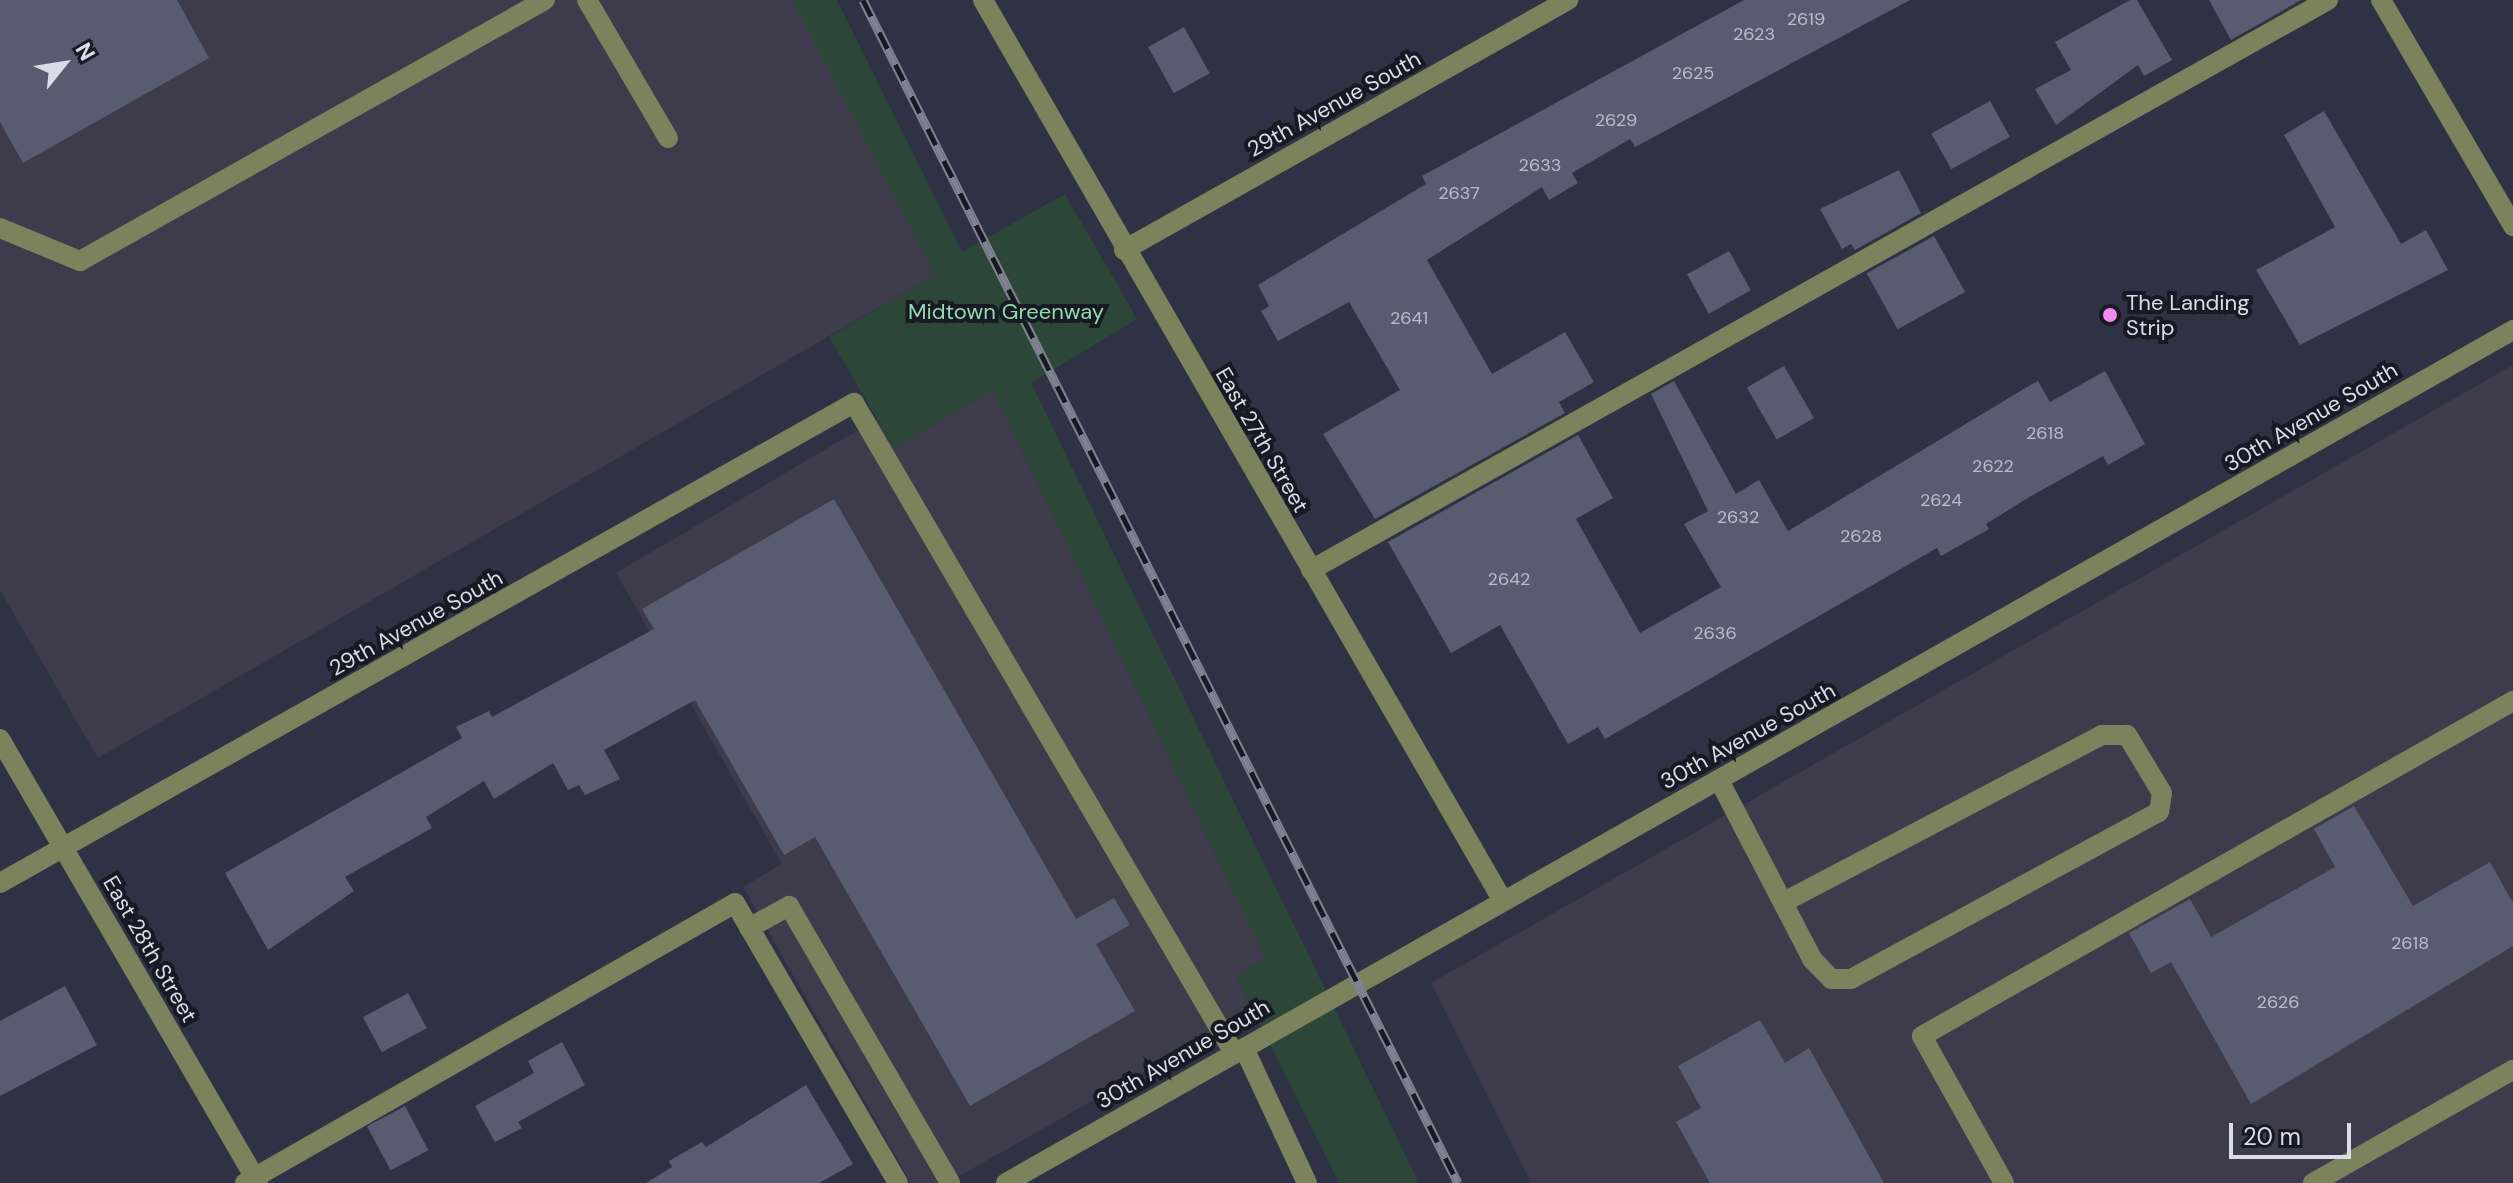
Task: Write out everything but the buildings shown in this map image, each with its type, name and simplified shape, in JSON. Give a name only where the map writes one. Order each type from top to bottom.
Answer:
[{"type":"street","points":[[0,228],[80,261],[545,0]]},
{"type":"street","points":[[587,0],[668,138]]},
{"type":"street","name":"East 27th Street","points":[[983,0],[1124,250],[1503,901]]},
{"type":"street","name":"29th Avenue South","points":[[1124,250],[1568,0]]},
{"type":"street","points":[[1311,570],[2328,0]]},
{"type":"street","points":[[2381,0],[2513,226]]},
{"type":"street","name":"30th Avenue South","points":[[1006,1183],[2513,330]]},
{"type":"street","name":"29th Avenue South","points":[[0,883],[854,403],[1239,1051]]},
{"type":"street","points":[[2004,1183],[1922,1036],[2513,701]]},
{"type":"street","points":[[1719,780],[1812,959],[1831,979],[1851,979],[2159,812],[2162,793],[2127,735],[2102,735],[1784,902]]},
{"type":"street","name":"East 28th Street","points":[[0,739],[253,1181]]},
{"type":"street","points":[[253,1181],[735,903],[898,1183]]},
{"type":"street","points":[[749,928],[789,906],[950,1183]]},
{"type":"street","points":[[1239,1051],[1307,1183]]},
{"type":"street","points":[[2313,1183],[2513,1070]]},
{"type":"shaded area","points":[[0,0],[795,0],[935,275],[98,758],[0,590]]},
{"type":"shaded area","points":[[2513,365],[2513,1183],[1531,1183],[1431,983]]},
{"type":"shaded area","points":[[993,390],[1265,958],[1236,976],[1253,1010],[947,1183],[911,1183],[743,887],[782,864],[616,573],[877,419],[894,448]]},
{"type":"green space","name":"Midtown Greenway","points":[[792,0],[837,0],[962,252],[1065,194],[1137,319],[1031,383],[1419,1183],[1339,1183],[1236,976],[1265,958],[993,390],[894,448],[829,337],[935,275]]},
{"type":"railway","points":[[863,0],[1458,1183]]},
{"type":"place","name":"The Landing Strip","points":[[2110,315]]}]
